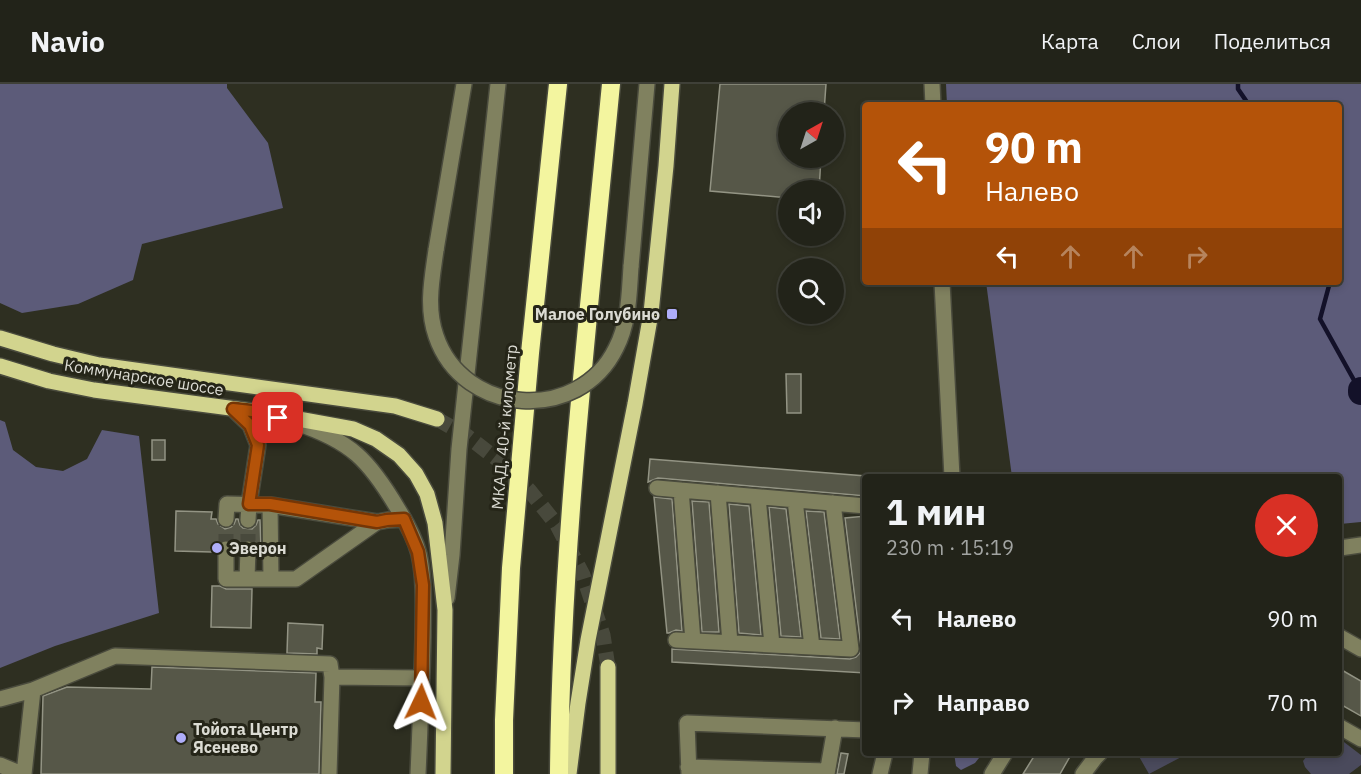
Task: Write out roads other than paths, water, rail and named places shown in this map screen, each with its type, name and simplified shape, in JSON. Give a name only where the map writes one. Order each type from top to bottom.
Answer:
[{"type":"highway","name":"МКАД, 40-й километр","points":[[504,774],[504,720],[511,568],[530,353],[558,84]]},
{"type":"highway","points":[[559,774],[568,544],[611,84]]},
{"type":"main road","points":[[569,774],[588,640],[651,313],[672,84]]},
{"type":"main road","name":"Коммунарское шоссе","points":[[0,338],[99,365],[395,406],[437,419]]},
{"type":"main road","name":"Коммунарское шоссе","points":[[0,366],[49,381],[94,390],[260,412],[353,429],[376,439],[399,455],[416,474],[427,494],[435,523],[445,610],[443,774]]},
{"type":"main road","points":[[608,667],[608,774]]},
{"type":"street","points":[[464,84],[436,250],[430,296],[432,322],[444,354],[467,380],[497,396],[531,401],[565,395],[594,377],[606,364],[622,334],[626,317],[647,84]]},
{"type":"street","points":[[445,610],[452,555],[459,449],[498,84]]},
{"type":"street","points":[[932,84],[933,102]]},
{"type":"street","points":[[942,285],[952,474]]},
{"type":"street","points":[[233,409],[250,425],[258,445],[248,512]]},
{"type":"street","points":[[260,412],[314,429],[345,444],[366,462],[404,519],[418,552],[423,585],[418,774]]},
{"type":"street","points":[[657,488],[862,506]]},
{"type":"street","points":[[681,490],[693,640]]},
{"type":"street","points":[[718,493],[730,642]]},
{"type":"street","points":[[758,497],[772,645]]},
{"type":"street","points":[[795,500],[812,647]]},
{"type":"street","points":[[676,640],[851,649],[833,503]]},
{"type":"street","points":[[226,519],[227,504],[248,512],[270,504],[377,522],[404,519]]},
{"type":"street","points":[[270,504],[271,579]]},
{"type":"street","points":[[226,549],[226,579],[296,579],[377,522]]},
{"type":"street","points":[[1342,548],[1361,545]]},
{"type":"street","points":[[248,549],[248,579]]},
{"type":"street","points":[[1342,638],[1361,648]]},
{"type":"street","points":[[0,699],[33,690],[116,656],[330,664],[332,677],[329,774]]},
{"type":"street","points":[[332,677],[422,678]]},
{"type":"street","points":[[0,765],[23,774],[33,690]]},
{"type":"street","points":[[836,728],[827,772],[688,770],[687,723],[836,728],[862,730]]},
{"type":"street","points":[[1342,728],[1361,739]]},
{"type":"street","points":[[880,774],[884,756]]},
{"type":"street","points":[[920,774],[922,756]]},
{"type":"street","points":[[993,774],[1003,756]]},
{"type":"street","points":[[1083,774],[1097,756]]},
{"type":"waterway","points":[[1238,84],[1238,89],[1247,102]]},
{"type":"waterway","points":[[1329,285],[1320,319],[1360,391]]},
{"type":"tunnel","points":[[437,419],[467,436],[502,463],[529,490],[557,525],[583,575],[603,635],[608,667]]},
{"type":"tunnel","points":[[226,519],[226,549]]},
{"type":"tunnel","points":[[248,520],[248,549]]},
{"type":"place","name":"Малое Голубино","points":[[672,314]]},
{"type":"place","name":"Эверон","points":[[217,548]]},
{"type":"place","name":"Тойота Центр Ясенево","points":[[181,738]]}]
